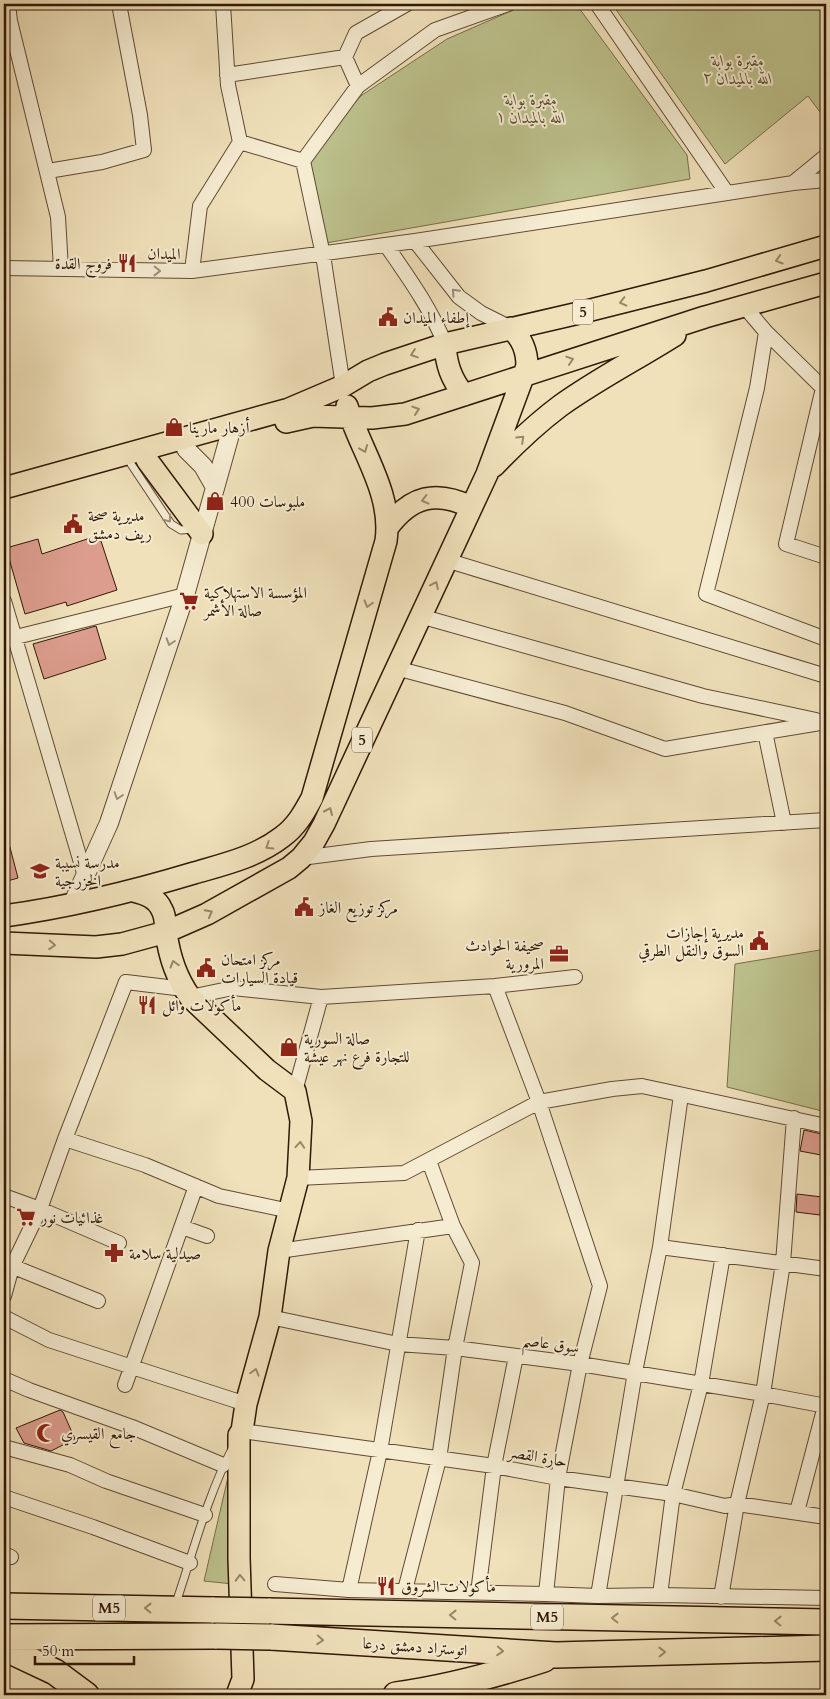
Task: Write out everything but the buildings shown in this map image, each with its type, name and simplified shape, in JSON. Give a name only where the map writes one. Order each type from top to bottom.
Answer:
[{"type":"highway","name":"اتوستراد دمشق درعا","points":[[4,1606],[826,1622]]},
{"type":"highway","name":"اتوستراد دمشق درعا","points":[[4,1636],[271,1637],[556,1655],[826,1648]]},
{"type":"highway","points":[[4,1648],[55,1672],[86,1695]]},
{"type":"highway","points":[[396,1695],[454,1685],[556,1655]]},
{"type":"main road","name":"5","points":[[4,916],[72,905],[134,891],[240,860],[262,850],[283,837],[301,818],[312,798],[386,542],[388,527],[378,484],[350,417],[343,386],[368,371],[385,364],[445,344],[706,281],[826,246]]},
{"type":"main road","points":[[4,499],[312,416],[329,415],[372,418],[405,414],[705,318],[826,284]]},
{"type":"main road","points":[[487,474],[522,438],[561,406],[589,387],[705,318]]},
{"type":"main road","name":"5","points":[[4,943],[96,947],[122,944],[166,932],[200,918],[276,877],[301,858],[314,842],[324,824],[487,474],[527,366],[525,348],[511,328]]},
{"type":"main road","points":[[445,344],[450,374],[464,394]]},
{"type":"main road","points":[[4,488],[289,409],[343,386]]},
{"type":"main road","points":[[139,462],[200,531]]},
{"type":"main road","points":[[388,527],[397,514],[410,505],[425,499],[441,497],[456,500],[470,507]]},
{"type":"main road","points":[[134,891],[146,894],[155,900],[162,909],[176,971],[187,993],[267,1070],[295,1091],[301,1121],[298,1178],[279,1252],[270,1317],[240,1433],[239,1558],[243,1679],[237,1695]]},
{"type":"street","points":[[8,4],[10,21],[58,217],[61,269]]},
{"type":"street","points":[[48,171],[102,162],[144,150],[140,115],[119,4]]},
{"type":"street","points":[[192,271],[200,206],[240,142],[228,85],[223,4]]},
{"type":"street","points":[[358,86],[345,57],[356,33],[407,4]]},
{"type":"street","points":[[343,386],[323,255],[303,161],[358,86],[435,30],[508,4]]},
{"type":"street","points":[[597,4],[727,193]]},
{"type":"street","points":[[227,75],[345,57]]},
{"type":"street","points":[[240,142],[303,161]]},
{"type":"street","points":[[793,183],[826,156]]},
{"type":"street","name":"الميدان","points":[[4,268],[192,271],[323,255],[793,183],[826,180]]},
{"type":"street","points":[[415,241],[459,297],[481,313],[511,328]]},
{"type":"street","points":[[386,245],[424,300],[445,344]]},
{"type":"street","points":[[744,306],[766,332],[825,389],[786,544],[826,557]]},
{"type":"street","points":[[766,332],[757,388],[706,594],[826,639]]},
{"type":"street","points":[[72,905],[109,823],[185,595],[200,531],[229,438]]},
{"type":"street","points":[[186,450],[203,466],[215,487]]},
{"type":"street","points":[[446,560],[826,676]]},
{"type":"street","points":[[9,639],[185,595]]},
{"type":"street","points":[[4,601],[9,639],[85,876]]},
{"type":"street","points":[[420,616],[703,696],[826,721]]},
{"type":"street","points":[[396,668],[565,713],[665,749],[826,721]]},
{"type":"street","points":[[766,732],[784,823]]},
{"type":"street","points":[[301,858],[371,849],[826,820]]},
{"type":"street","points":[[4,1296],[8,1265],[40,1209],[126,982],[187,993],[233,988],[321,997],[496,986],[575,977]]},
{"type":"street","points":[[496,986],[539,1102],[600,1286],[580,1364],[558,1478],[546,1594]]},
{"type":"street","points":[[295,1091],[321,997]]},
{"type":"street","points":[[298,1178],[404,1174],[539,1102],[612,1089],[642,1086],[826,1126]]},
{"type":"street","points":[[598,1596],[634,1372],[660,1247],[681,1095]]},
{"type":"street","points":[[721,1597],[737,1504],[763,1394],[783,1263],[794,1118]]},
{"type":"street","points":[[65,1139],[145,1165],[219,1196],[290,1210]]},
{"type":"street","points":[[405,1590],[439,1459],[455,1348],[472,1263],[453,1226],[429,1161]]},
{"type":"street","points":[[125,1385],[196,1186]]},
{"type":"street","points":[[4,1196],[40,1209],[119,1243]]},
{"type":"street","points":[[279,1252],[453,1226]]},
{"type":"street","points":[[182,1227],[207,1236]]},
{"type":"street","points":[[349,1590],[380,1450],[418,1230]]},
{"type":"street","points":[[660,1247],[826,1269]]},
{"type":"street","points":[[660,1595],[673,1494],[701,1384],[723,1255]]},
{"type":"street","points":[[8,1265],[98,1301]]},
{"type":"street","points":[[4,1317],[49,1340],[246,1404]]},
{"type":"street","name":"سوق عاصم","points":[[270,1317],[398,1344],[455,1348],[580,1364],[826,1405]]},
{"type":"street","points":[[478,1593],[494,1466],[516,1356]]},
{"type":"street","points":[[4,1379],[28,1390],[132,1427],[223,1465]]},
{"type":"street","points":[[797,1512],[826,1405]]},
{"type":"street","name":"حارة القصر","points":[[240,1433],[494,1466],[615,1487],[673,1494],[725,1506],[737,1504],[826,1517]]},
{"type":"street","points":[[4,1447],[70,1465],[106,1481],[205,1515]]},
{"type":"street","points":[[4,1497],[94,1527],[190,1563]]},
{"type":"street","points":[[275,1584],[349,1590],[598,1596],[660,1595],[826,1598]]},
{"type":"lane","points":[[174,1609],[223,1465],[240,1433]]},
{"type":"green space","name":"مقبرة بوابة الله بالميدان ١","points":[[527,4],[576,4],[687,155],[690,179],[326,243],[305,155],[362,95],[447,39]]},
{"type":"green space","name":"مقبرة بوابة الله بالميدان ٢","points":[[612,4],[826,4],[826,120],[808,96],[725,164]]},
{"type":"green space","points":[[826,949],[826,1112],[727,1087],[735,964]]},
{"type":"green space","points":[[228,1477],[233,1584],[204,1581]]},
{"type":"place","name":"فروج القدة","points":[[127,263]]},
{"type":"place","name":"إطفاء الميدان","points":[[388,317]]},
{"type":"place","name":"أزهار مارينا","points":[[174,427]]},
{"type":"place","name":"ملبوسات 400","points":[[215,501]]},
{"type":"place","name":"مديرية صحة ريف دمشق","points":[[73,524]]},
{"type":"place","name":"المؤسسة الاستهلاكية صالة الأشمر","points":[[189,601]]},
{"type":"place","name":"مدرسة نسيبة الخزرجية","points":[[40,871]]},
{"type":"place","name":"مركز توزيع الغاز","points":[[304,907]]},
{"type":"place","name":"مديرية إجازات السوق والنقل الطرقي","points":[[759,941]]},
{"type":"place","name":"صحيفة الحوادث المرورية","points":[[559,954]]},
{"type":"place","name":"مركز امتحان قيادة السيارات","points":[[206,968]]},
{"type":"place","name":"مأكولات وائل","points":[[147,1005]]},
{"type":"place","name":"صالة السورية للتجارة فرع نهر عيشة","points":[[289,1047]]},
{"type":"place","name":"غذائيات نور","points":[[26,1217]]},
{"type":"place","name":"صيدلية سلامة","points":[[114,1253]]},
{"type":"place","name":"جامع القيسري","points":[[46,1433]]},
{"type":"place","name":"مأكولات الشروق","points":[[386,1586]]}]
